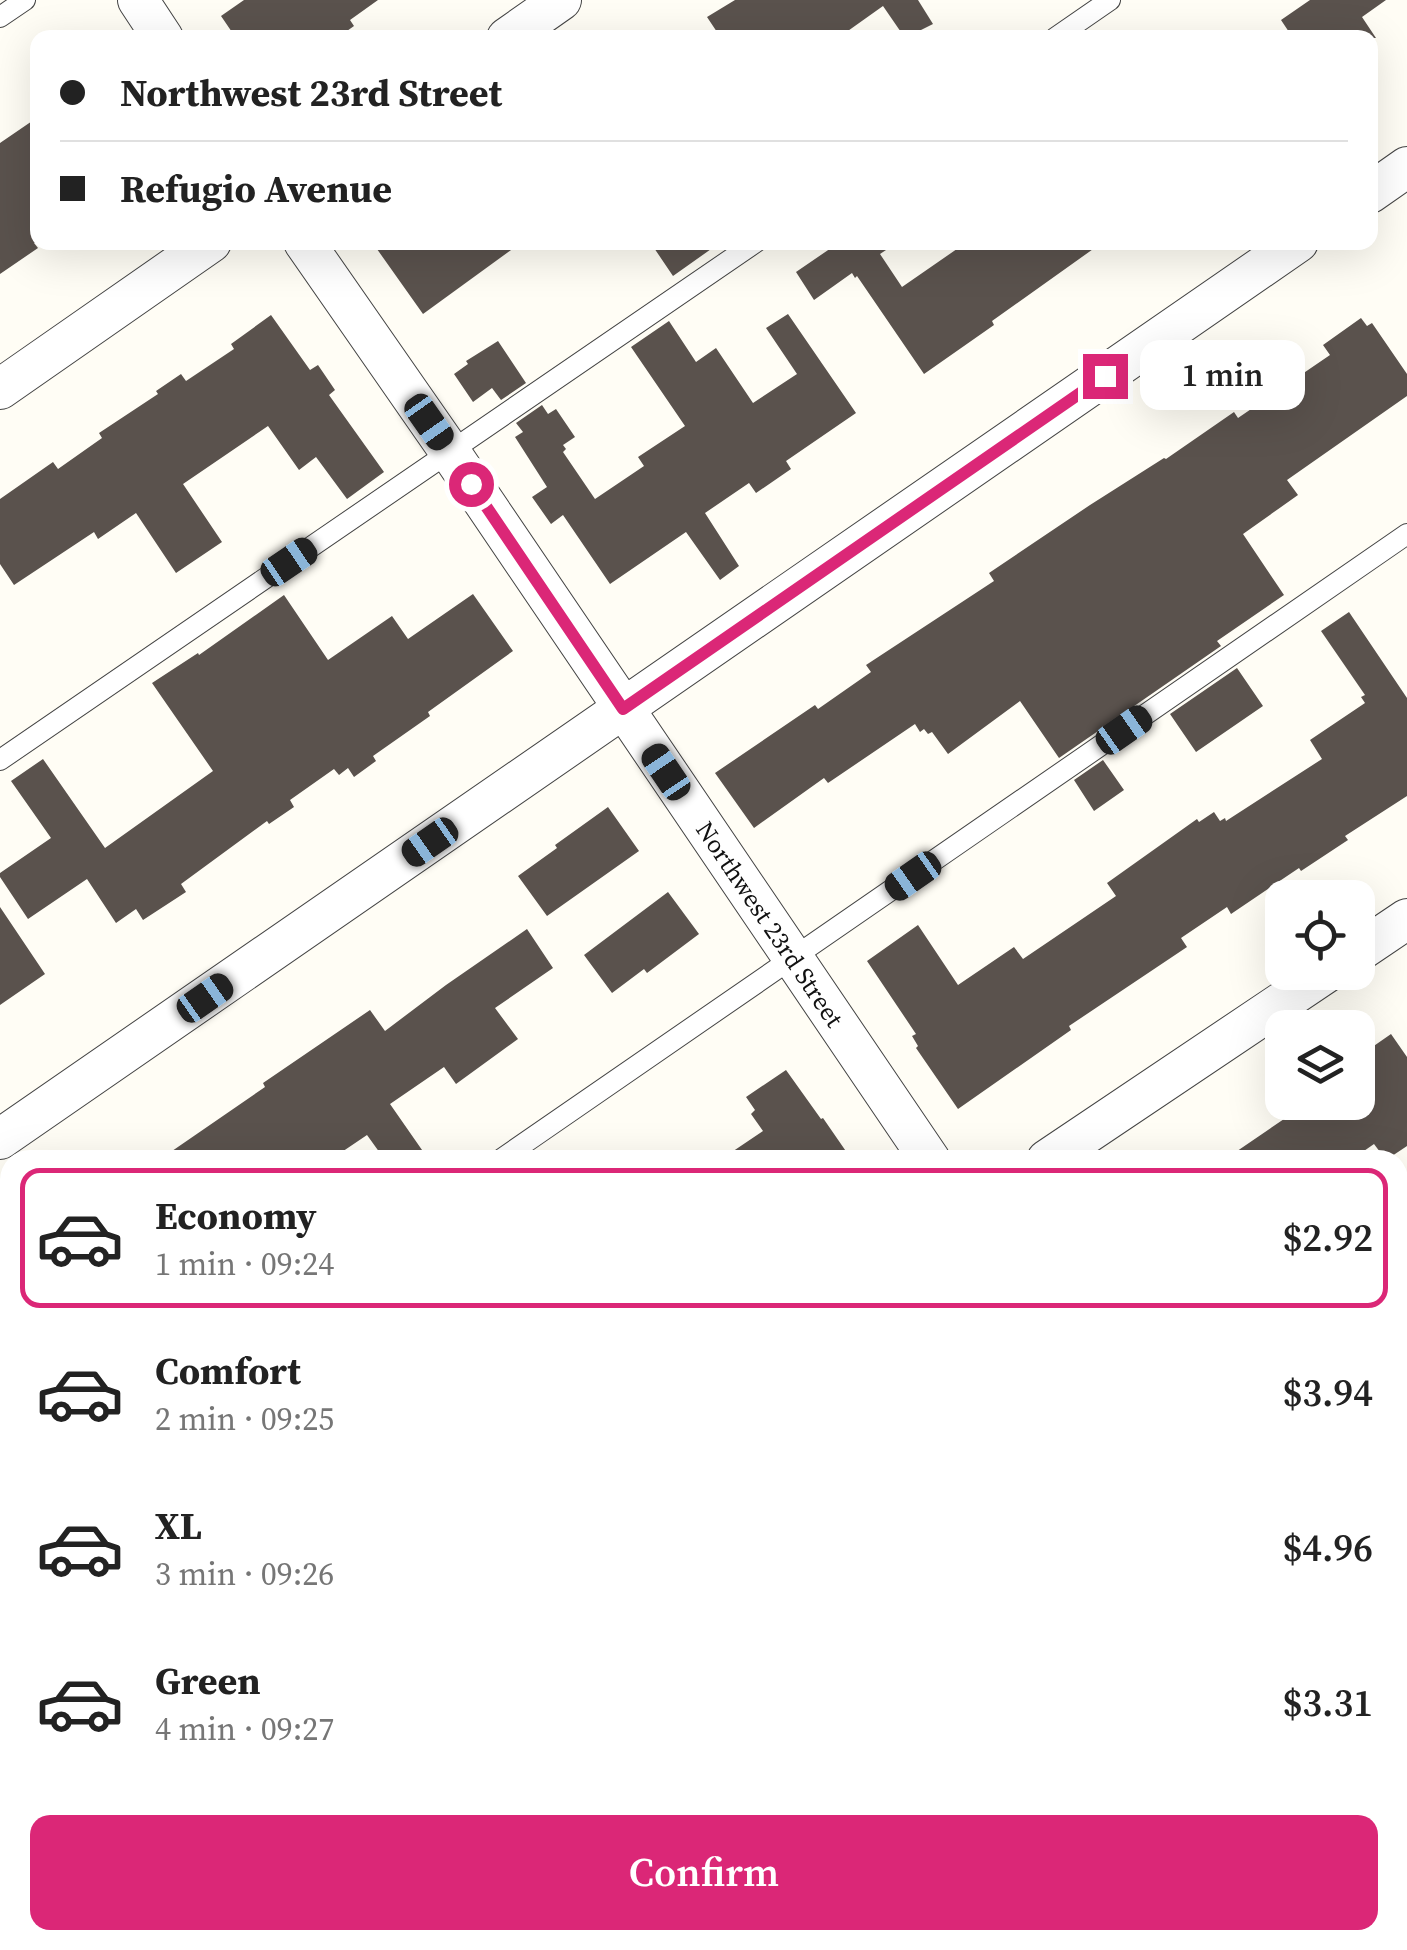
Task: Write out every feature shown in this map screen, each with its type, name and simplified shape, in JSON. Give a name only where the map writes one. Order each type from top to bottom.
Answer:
[{"type":"street","points":[[138,0],[158,30]]},
{"type":"street","points":[[518,30],[561,0]]},
{"type":"street","points":[[1378,187],[1407,167]]},
{"type":"street","points":[[0,388],[199,250]]},
{"type":"street","name":"Northwest 23rd Street","points":[[310,250],[923,1150]]},
{"type":"street","points":[[0,1139],[1286,250]]},
{"type":"street","points":[[1375,941],[1407,919]]},
{"type":"street","points":[[1061,1150],[1299,990]]},
{"type":"lane","points":[[0,18],[25,0]]},
{"type":"lane","points":[[1067,30],[1110,0]]},
{"type":"lane","points":[[0,760],[744,250]]},
{"type":"lane","points":[[515,1150],[1407,534]]},
{"type":"building","points":[[244,0],[378,0],[350,20],[354,26],[348,30],[231,30],[221,16]]},
{"type":"building","points":[[735,0],[918,0],[933,24],[921,30],[900,30],[883,6],[849,30],[716,30],[707,17]]},
{"type":"building","points":[[1310,0],[1386,0],[1362,17],[1371,30],[1288,30],[1281,20]]},
{"type":"building","points":[[30,122],[30,250],[35,250],[0,274],[0,143]]},
{"type":"building","points":[[378,250],[511,250],[423,314]]},
{"type":"building","points":[[655,250],[710,250],[673,276]]},
{"type":"building","points":[[828,250],[886,250],[880,254],[902,287],[955,250],[1092,250],[924,374],[857,276],[852,273],[814,300],[796,272]]},
{"type":"building","points":[[788,314],[856,413],[786,461],[791,469],[756,493],[749,483],[705,513],[739,566],[720,580],[686,532],[610,584],[563,515],[551,524],[532,497],[547,487],[515,437],[523,432],[516,423],[542,405],[548,414],[556,409],[575,437],[563,445],[563,452],[595,499],[644,466],[638,457],[685,426],[631,347],[669,321],[696,362],[716,348],[753,403],[797,374],[766,328]]},
{"type":"building","points":[[271,315],[310,370],[318,365],[335,390],[329,395],[384,472],[347,499],[316,457],[299,470],[268,426],[183,484],[222,542],[176,573],[136,513],[98,539],[94,532],[14,585],[0,564],[0,499],[53,462],[58,469],[102,438],[99,433],[158,394],[156,391],[181,374],[186,381],[234,349],[231,344]]},
{"type":"building","points":[[1361,318],[1367,326],[1372,323],[1407,374],[1407,396],[1287,480],[1298,495],[1243,534],[1284,595],[1217,641],[1221,646],[1059,758],[1020,701],[948,754],[932,732],[920,732],[915,724],[828,783],[824,778],[754,828],[715,773],[871,672],[866,665],[994,581],[989,573],[1234,412],[1238,418],[1330,355],[1323,345]]},
{"type":"building","points":[[498,341],[526,383],[501,400],[492,388],[473,402],[454,374],[468,364],[466,361]]},
{"type":"building","points":[[473,594],[513,651],[428,712],[430,716],[373,756],[376,761],[354,777],[348,768],[339,775],[334,769],[290,800],[294,807],[269,824],[267,821],[181,884],[186,892],[143,920],[136,909],[116,923],[87,879],[28,919],[0,877],[0,873],[51,838],[11,781],[43,759],[105,848],[213,771],[152,683],[284,595],[328,660],[392,616],[408,639]]},
{"type":"building","points":[[1349,612],[1407,698],[1407,796],[1345,836],[1348,840],[1301,871],[1299,868],[1281,880],[1265,880],[1265,891],[1231,914],[1227,907],[1181,938],[1187,947],[1069,1026],[1071,1030],[958,1109],[916,1048],[912,1036],[916,1034],[867,961],[918,925],[958,985],[1014,947],[1023,959],[1116,896],[1107,883],[1197,819],[1199,822],[1214,812],[1220,821],[1226,821],[1322,759],[1310,740],[1365,703],[1361,697],[1365,695],[1321,631]]},
{"type":"building","points":[[1237,668],[1263,706],[1196,752],[1170,714]]},
{"type":"building","points":[[1103,760],[1124,790],[1094,811],[1074,780]]},
{"type":"building","points":[[608,807],[639,851],[547,916],[518,876]]},
{"type":"building","points":[[668,892],[699,934],[647,973],[644,969],[612,993],[584,955]]},
{"type":"building","points":[[0,907],[45,974],[0,1005]]},
{"type":"building","points":[[527,929],[553,968],[495,1008],[518,1039],[456,1084],[444,1067],[390,1104],[422,1150],[378,1150],[367,1135],[345,1150],[174,1150],[370,1010],[385,1031]]},
{"type":"building","points":[[1391,1034],[1407,1057],[1407,1146],[1401,1150],[1378,1150],[1374,1144],[1365,1150],[1239,1150],[1283,1120],[1375,1120],[1375,1045]]},
{"type":"building","points":[[786,1070],[845,1150],[735,1150],[763,1131],[751,1114],[755,1110],[746,1097]]},
{"type":"route","points":[[471,484],[623,709],[1105,376]]}]
